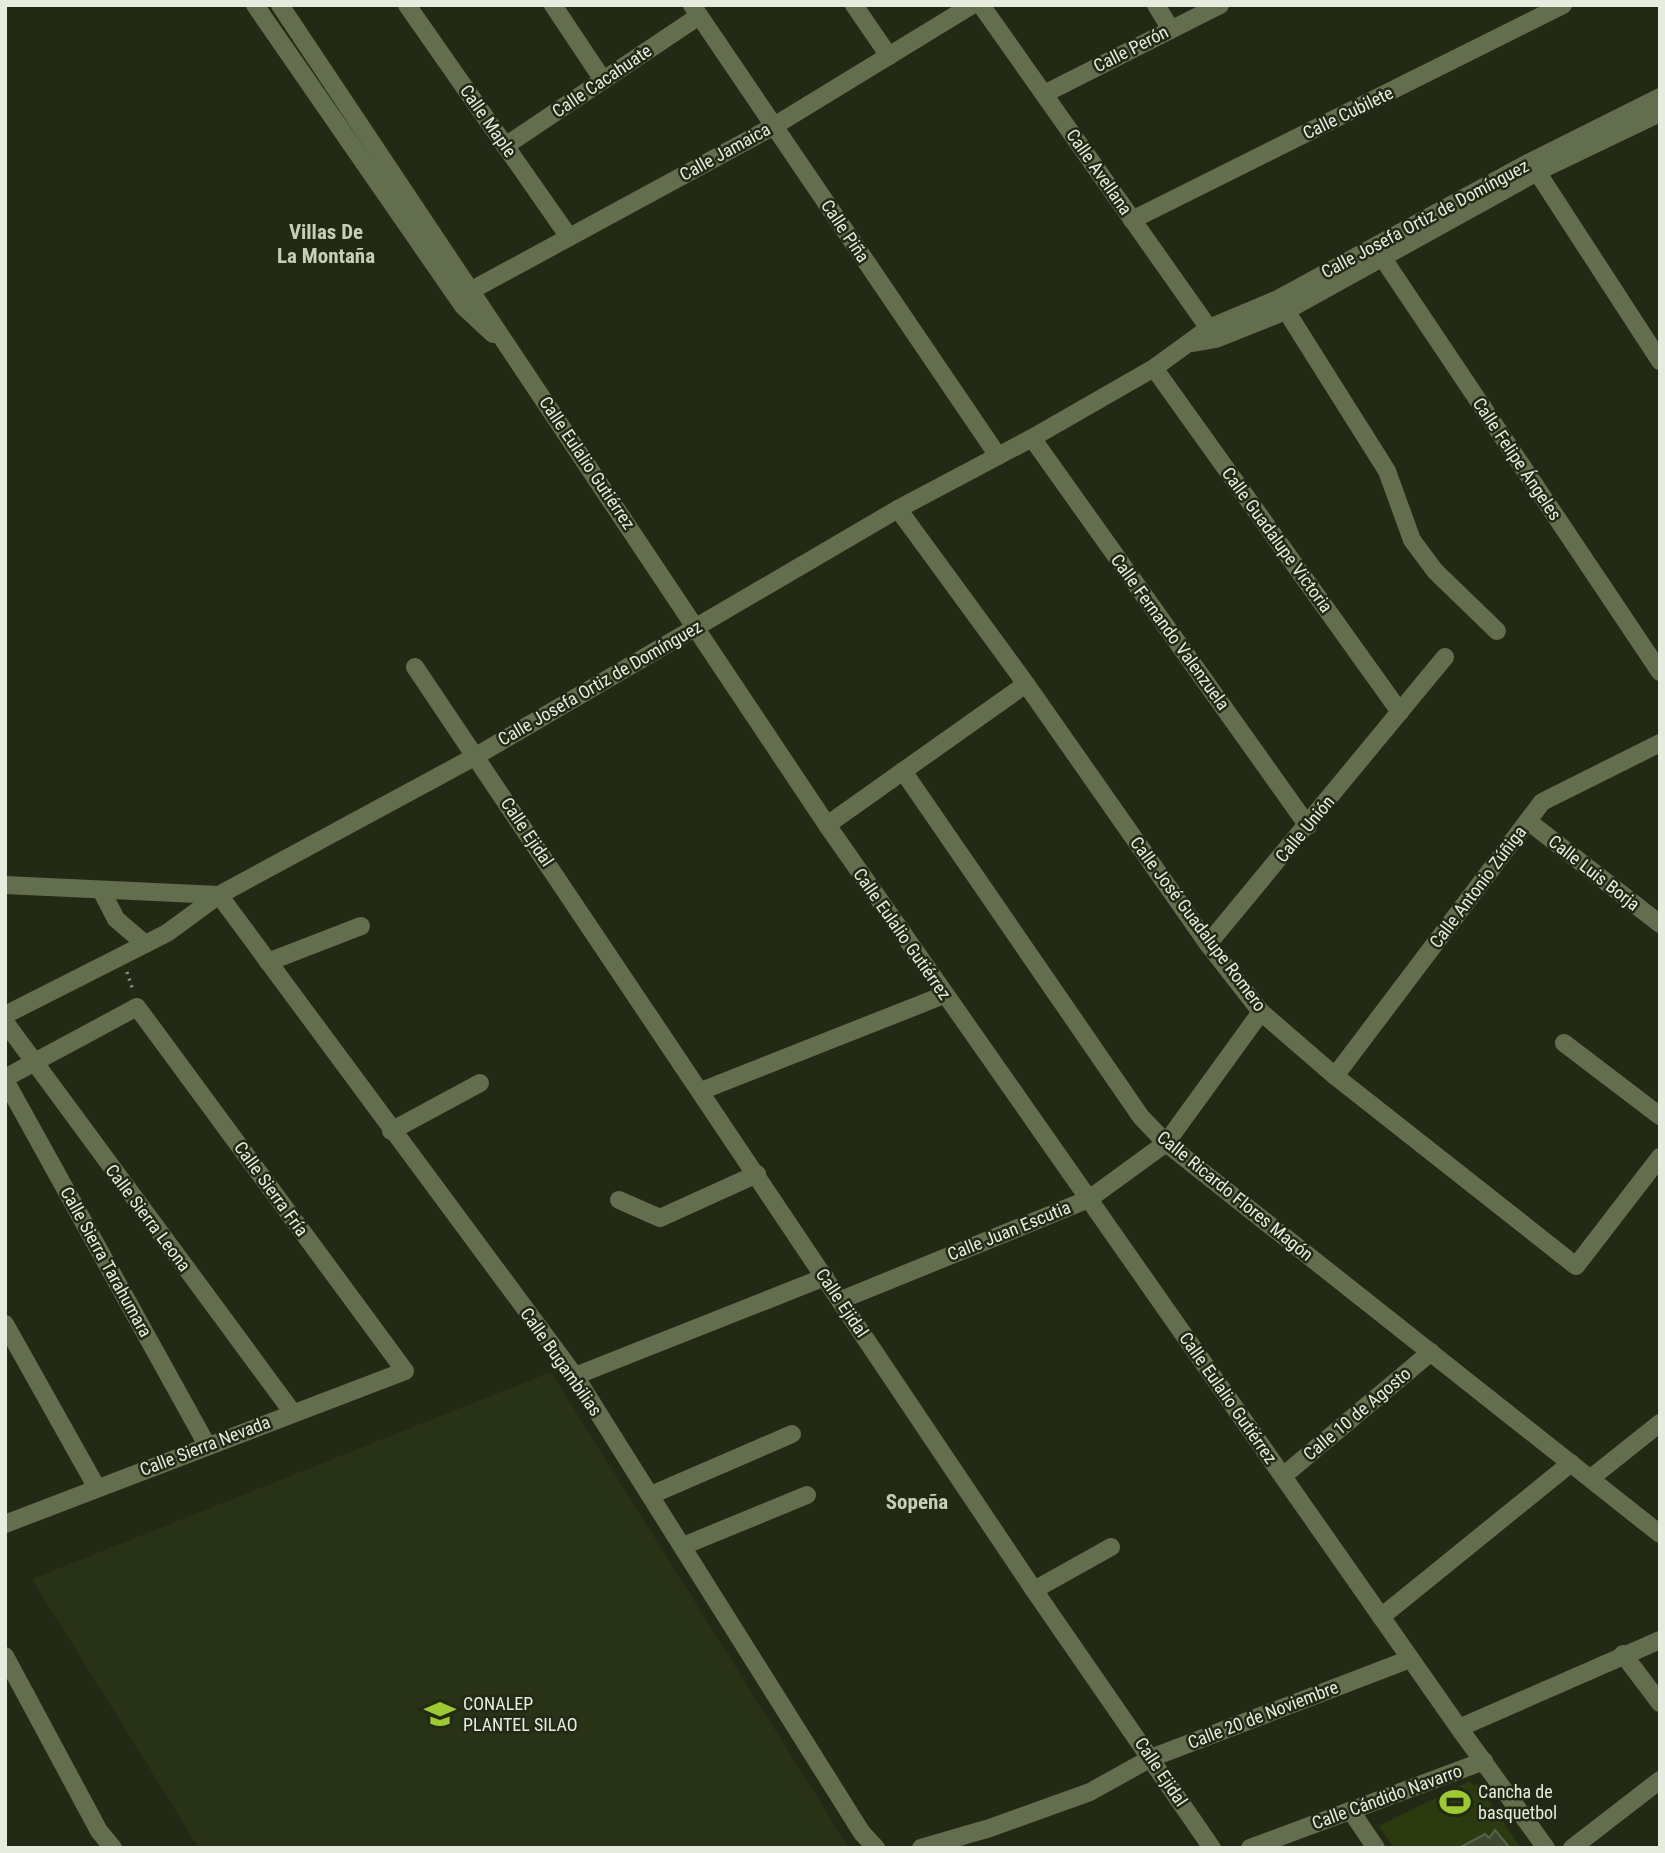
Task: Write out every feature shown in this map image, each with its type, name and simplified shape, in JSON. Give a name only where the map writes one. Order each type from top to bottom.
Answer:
[{"type":"street","points":[[255,5],[463,306],[514,352]]},
{"type":"street","name":"Calle Eulalio Gutiérrez","points":[[280,5],[514,352],[827,825],[1410,1659],[1546,1848]]},
{"type":"street","name":"Calle Maple","points":[[407,5],[569,237]]},
{"type":"street","points":[[553,5],[603,80]]},
{"type":"street","points":[[854,5],[889,56]]},
{"type":"street","name":"Calle Jamaica","points":[[472,290],[774,126],[972,5]]},
{"type":"street","name":"Calle Avellana","points":[[981,5],[1213,333]]},
{"type":"street","points":[[1156,5],[1170,28]]},
{"type":"street","name":"Calle Perón","points":[[1044,94],[1220,5]]},
{"type":"street","name":"Calle Cubilete","points":[[1132,220],[1563,5]]},
{"type":"street","name":"Calle Cacahuate","points":[[505,146],[603,80],[695,10]]},
{"type":"street","name":"Calle Piña","points":[[695,10],[998,456]]},
{"type":"street","name":"Calle Josefa Ortiz de Domínguez","points":[[5,1015],[167,933],[219,895],[476,756],[898,509],[1032,438],[1192,343],[1282,305],[1660,97]]},
{"type":"street","name":"Calle Josefa Ortiz de Domínguez","points":[[1534,167],[1660,113]]},
{"type":"street","points":[[1534,167],[1660,361]]},
{"type":"street","name":"Calle Felipe Ángeles","points":[[1378,252],[1660,672]]},
{"type":"street","points":[[1282,305],[1387,471],[1412,540],[1435,571],[1497,631]]},
{"type":"street","name":"Calle Guadalupe Victoria","points":[[1154,368],[1400,712]]},
{"type":"street","name":"Calle Fernando Valenzuela","points":[[1032,438],[1308,826]]},
{"type":"street","name":"Calle José Guadalupe Romero","points":[[898,509],[1026,684],[1208,944],[1261,1012],[1335,1076],[1576,1266],[1660,1157]]},
{"type":"street","name":"Calle Unión","points":[[1208,944],[1445,657]]},
{"type":"street","name":"Calle Ejidal","points":[[415,667],[1034,1590],[1212,1848]]},
{"type":"street","points":[[827,825],[1026,684]]},
{"type":"street","name":"Calle Antonio Zúñiga","points":[[1335,1076],[1542,802],[1660,743]]},
{"type":"street","name":"Calle Ricardo Flores Magón","points":[[903,771],[1141,1116],[1166,1143],[1660,1534]]},
{"type":"street","name":"Calle Luis Borja","points":[[1528,821],[1660,924]]},
{"type":"street","points":[[5,885],[219,895]]},
{"type":"street","points":[[101,890],[116,919],[145,944]]},
{"type":"street","name":"Calle Bugambilias","points":[[219,895],[391,1131],[575,1376],[652,1495],[785,1714],[863,1833],[876,1848]]},
{"type":"street","points":[[268,962],[361,926]]},
{"type":"street","points":[[701,1091],[944,995]]},
{"type":"street","points":[[5,1079],[137,1007]]},
{"type":"street","name":"Calle Sierra Fría","points":[[137,1007],[405,1371]]},
{"type":"street","name":"Calle Juan Escutia","points":[[841,1300],[1089,1199],[1166,1143],[1261,1012]]},
{"type":"street","name":"Calle Sierra Leona","points":[[5,1022],[292,1413]]},
{"type":"street","points":[[1564,1043],[1660,1116]]},
{"type":"street","name":"Calle Sierra Tarahumara","points":[[5,1079],[207,1445]]},
{"type":"street","points":[[391,1131],[480,1083]]},
{"type":"street","points":[[619,1200],[660,1218],[757,1174]]},
{"type":"street","points":[[575,1376],[825,1276]]},
{"type":"street","points":[[5,1324],[97,1488]]},
{"type":"street","name":"Calle 10 de Agosto","points":[[1283,1476],[1431,1352]]},
{"type":"street","name":"Calle Sierra Nevada","points":[[5,1524],[405,1371]]},
{"type":"street","points":[[1591,1478],[1660,1423]]},
{"type":"street","points":[[652,1495],[792,1434]]},
{"type":"street","points":[[1381,1617],[1571,1463]]},
{"type":"street","points":[[683,1546],[807,1495]]},
{"type":"street","points":[[1034,1590],[1111,1547]]},
{"type":"street","points":[[1459,1728],[1660,1640]]},
{"type":"street","points":[[1623,1654],[1660,1703]]},
{"type":"street","points":[[5,1656],[99,1831],[113,1848]]},
{"type":"street","name":"Calle 20 de Noviembre","points":[[921,1848],[990,1828],[1090,1792],[1151,1758],[1410,1659]]},
{"type":"street","name":"Calle Cándido Navarro","points":[[1250,1848],[1483,1761]]},
{"type":"street","points":[[1572,1848],[1660,1780]]},
{"type":"street","points":[[1351,1811],[1376,1848]]},
{"type":"path","points":[[123,955],[137,1007]]},
{"type":"shaded area","name":"CONALEP PLANTEL SILAO","points":[[551,1372],[849,1848],[199,1848],[32,1579]]},
{"type":"shaded area","name":"Cancha de basquetbol","points":[[1470,1781],[1473,1786],[1477,1784],[1521,1848],[1394,1848],[1379,1826]]},
{"type":"building","points":[[1495,1830],[1509,1847],[1461,1847],[1485,1834],[1489,1838]]},
{"type":"place","name":"CONALEP PLANTEL SILAO","points":[[440,1714]]},
{"type":"place","name":"Cancha de basquetbol","points":[[1455,1802]]},
{"type":"district","name":"Villas De La Montaña","points":[[326,244]]},
{"type":"district","name":"Sopeña","points":[[917,1502]]}]
